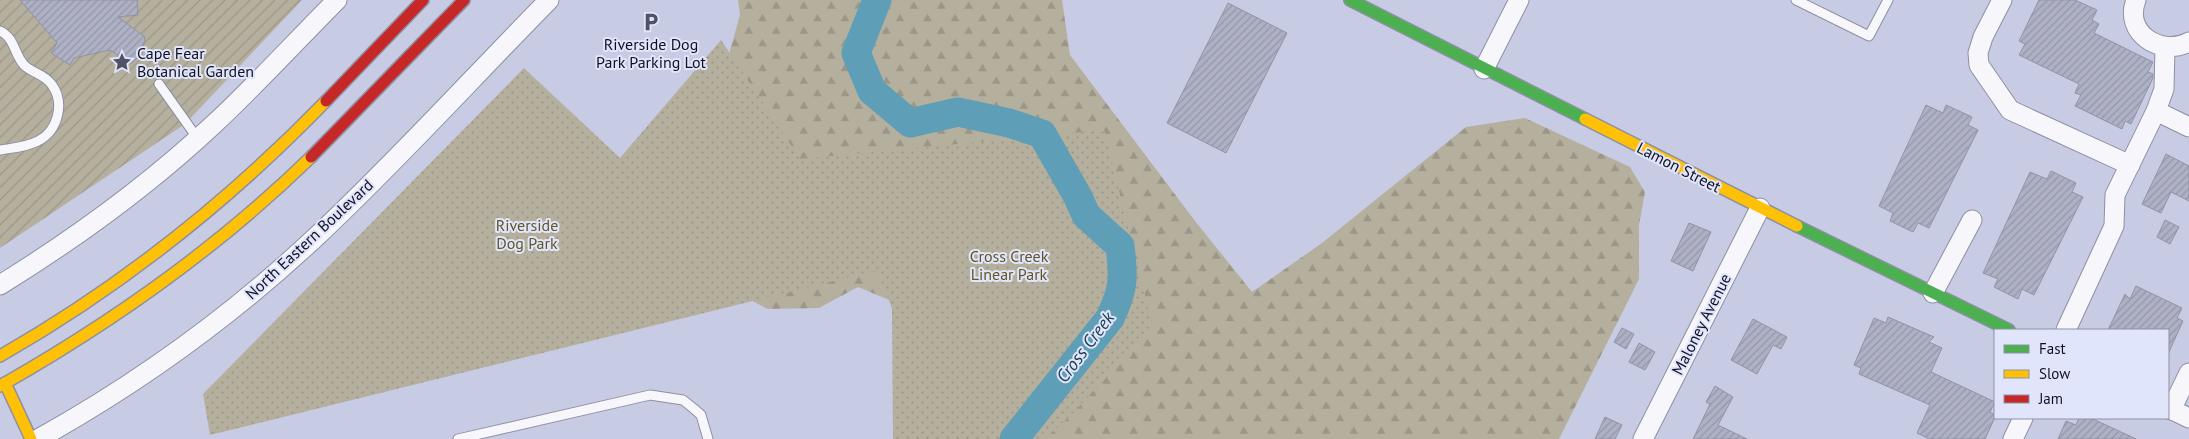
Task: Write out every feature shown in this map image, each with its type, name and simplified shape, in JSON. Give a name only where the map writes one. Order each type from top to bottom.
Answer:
[{"type":"main road","points":[[0,356],[54,324],[118,282],[217,205],[285,142],[423,0]]},
{"type":"main road","points":[[30,439],[3,384],[99,328],[213,245],[309,158],[464,0]]},
{"type":"main road","name":"Lamon Street","points":[[1350,0],[1760,208],[2008,329]]},
{"type":"street","points":[[0,285],[114,207],[198,139],[337,0]]},
{"type":"street","name":"North Eastern Boulevard","points":[[38,439],[92,407],[168,357],[208,328],[275,273],[357,197],[549,0]]},
{"type":"street","points":[[1484,69],[1520,0]]},
{"type":"street","points":[[2002,0],[1978,53],[1979,65],[2010,110],[2130,165]]},
{"type":"street","points":[[2136,0],[2134,16],[2137,28],[2144,37],[2154,44],[2165,48],[2177,47],[2189,42]]},
{"type":"street","points":[[2066,329],[2114,226],[2115,194],[2156,111],[2164,89],[2165,48]]},
{"type":"street","points":[[2156,111],[2189,127]]},
{"type":"street","name":"Maloney Avenue","points":[[1643,439],[1760,208]]},
{"type":"street","points":[[1933,293],[1972,220]]},
{"type":"street","points":[[2189,373],[2170,409],[2189,418]]},
{"type":"street","points":[[2013,439],[2023,419]]},
{"type":"lane","points":[[1796,0],[1869,36],[1888,0]]},
{"type":"lane","points":[[0,31],[12,42],[23,64],[42,75],[52,84],[58,96],[59,110],[56,123],[48,134],[38,141],[0,150]]},
{"type":"lane","points":[[159,84],[198,139]]},
{"type":"lane","points":[[458,439],[650,395],[682,400],[693,408],[701,415],[708,439]]},
{"type":"green space","name":"Cape Fear Botanical Garden","points":[[0,0],[302,0],[185,124],[0,248]]},
{"type":"green space","name":"Cross Creek Linear Park","points":[[738,0],[1062,0],[1070,55],[1195,221],[1252,292],[1322,243],[1466,127],[1525,118],[1630,167],[1645,192],[1639,225],[1639,279],[1559,439],[934,439],[930,317],[858,287],[819,308],[768,309],[723,286],[729,54],[740,15]]},
{"type":"green space","name":"Riverside Dog Park","points":[[721,40],[800,159],[1104,130],[1153,328],[1071,415],[1045,439],[893,439],[892,309],[878,270],[210,435],[203,394],[524,68],[620,158]]},
{"type":"building","name":"Cape Fear Botanical Garden","points":[[20,0],[137,0],[138,15],[118,17],[145,37],[142,54],[130,64],[110,50],[74,58],[70,65],[51,53],[57,43]]},
{"type":"building","points":[[2039,0],[2075,0],[2097,10],[2092,20],[2099,24],[2094,33],[2153,62],[2148,72],[2153,74],[2153,78],[2131,124],[2125,121],[2122,129],[2075,106],[2081,95],[2075,93],[2079,84],[2019,55],[2025,44],[2019,41]]},
{"type":"building","points":[[1228,3],[1287,33],[1226,153],[1167,123]]},
{"type":"building","points":[[1926,105],[1943,113],[1946,105],[1972,117],[1968,125],[1978,130],[1929,228],[1918,223],[1913,232],[1890,221],[1893,213],[1879,206]]},
{"type":"building","points":[[2166,154],[2189,166],[2189,201],[2171,192],[2161,213],[2142,204]]},
{"type":"building","points":[[2051,171],[2076,183],[2072,192],[2083,197],[2034,295],[2022,289],[2018,299],[1994,287],[1998,279],[1983,273],[2030,172],[2047,179]]},
{"type":"building","points":[[2165,220],[2179,227],[2170,244],[2157,237]]},
{"type":"building","points":[[1689,223],[1711,232],[1693,271],[1671,261]]},
{"type":"building","points":[[2136,286],[2182,308],[2177,318],[2183,321],[2169,352],[2169,329],[2108,329],[2125,294],[2130,299]]},
{"type":"building","points":[[1888,317],[1934,337],[1929,342],[1942,348],[1931,372],[1994,402],[1990,412],[1994,414],[1994,419],[1985,439],[1929,439],[1917,433],[1930,405],[1859,374],[1861,368],[1854,365],[1874,318],[1886,323]]},
{"type":"building","points":[[1753,319],[1787,337],[1781,349],[1773,345],[1757,374],[1731,360]]},
{"type":"building","points":[[1622,328],[1634,334],[1626,349],[1614,342]]},
{"type":"building","points":[[1639,343],[1655,352],[1645,370],[1629,362]]},
{"type":"building","points":[[1715,386],[1733,397],[1718,425],[1747,439],[1693,439],[1710,404],[1706,402]]},
{"type":"building","points":[[1605,417],[1622,425],[1615,439],[1595,439]]},
{"type":"building","points":[[2079,419],[2093,419],[2136,439],[2058,439],[2066,421],[2076,425]]},
{"type":"waterway","name":"Cross Creek","points":[[877,0],[856,53],[872,91],[910,123],[958,112],[1009,123],[1042,134],[1078,197],[1086,215],[1120,246],[1122,283],[1110,318],[1014,439]]},
{"type":"traffic: fast","points":[[1350,0],[1585,119]]},
{"type":"traffic: fast","points":[[1797,226],[2007,329]]},
{"type":"traffic: slow","points":[[0,356],[88,301],[172,240],[251,173],[326,101]]},
{"type":"traffic: slow","points":[[1585,119],[1797,226]]},
{"type":"traffic: slow","points":[[0,386],[83,336],[163,282],[239,222],[311,157]]},
{"type":"traffic: slow","points":[[5,383],[31,439]]},
{"type":"traffic: jam","points":[[326,101],[423,0]]},
{"type":"traffic: jam","points":[[311,157],[464,0]]},
{"type":"place","name":"Riverside Dog Park Parking Lot","points":[[651,22]]},
{"type":"place","name":"Cape Fear Botanical Garden","points":[[122,62]]}]
